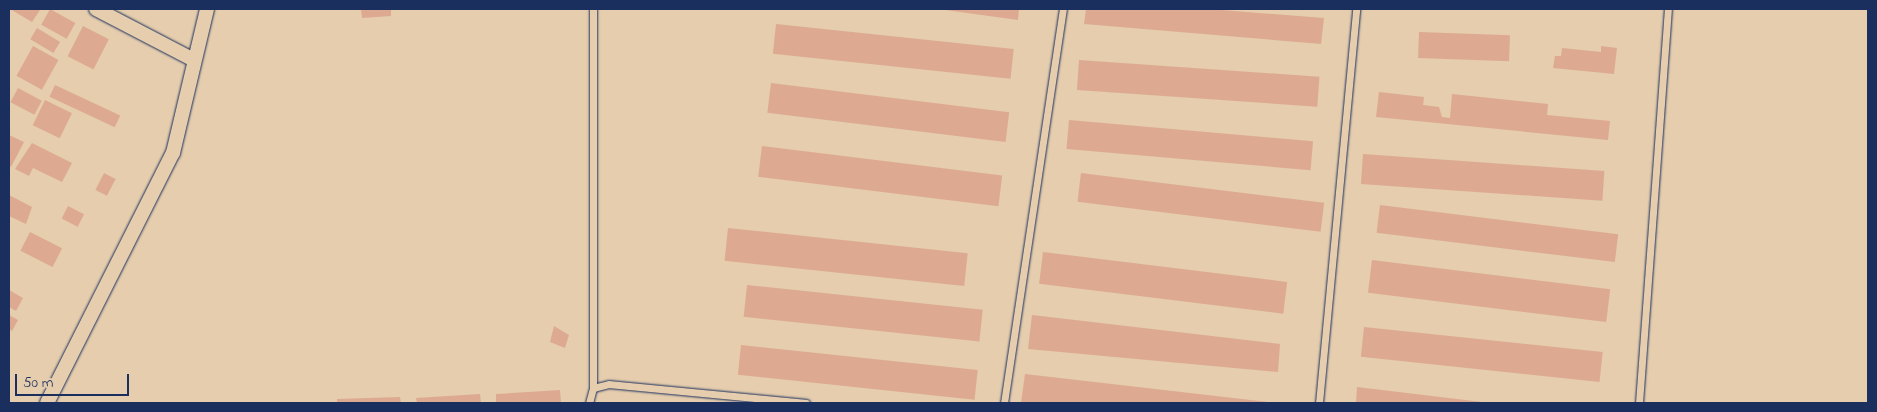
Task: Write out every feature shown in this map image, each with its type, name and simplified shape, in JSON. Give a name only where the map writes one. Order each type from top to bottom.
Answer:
[{"type":"street","points":[[96,9],[192,58]]},
{"type":"street","points":[[47,403],[173,153],[192,58],[207,9]]},
{"type":"lane","points":[[1004,403],[1063,9]]},
{"type":"lane","points":[[1319,403],[1356,9]]},
{"type":"lane","points":[[1639,403],[1668,9]]},
{"type":"lane","points":[[589,403],[593,388],[593,10]]},
{"type":"lane","points":[[593,388],[609,384],[806,403]]},
{"type":"building","points":[[10,9],[38,9],[40,10],[32,22]]},
{"type":"building","points":[[50,9],[75,23],[67,39],[41,25]]},
{"type":"building","points":[[361,9],[391,9],[391,16],[362,18]]},
{"type":"building","points":[[938,9],[1019,9],[1018,20]]},
{"type":"building","points":[[1086,9],[1209,9],[1324,18],[1321,44],[1084,24]]},
{"type":"building","points":[[776,24],[1014,49],[1011,79],[773,54]]},
{"type":"building","points":[[83,26],[109,39],[93,69],[68,56]]},
{"type":"building","points":[[37,28],[60,42],[53,53],[30,39]]},
{"type":"building","points":[[1419,32],[1510,35],[1509,61],[1418,58]]},
{"type":"building","points":[[33,46],[58,60],[42,90],[17,76]]},
{"type":"building","points":[[1601,46],[1617,48],[1614,74],[1553,68],[1555,56],[1561,56],[1562,48],[1601,52]]},
{"type":"building","points":[[1079,60],[1319,77],[1317,107],[1077,90]]},
{"type":"building","points":[[771,83],[1009,112],[1006,142],[767,113]]},
{"type":"building","points":[[55,85],[120,115],[115,127],[50,97]]},
{"type":"building","points":[[18,88],[42,101],[34,115],[10,102]]},
{"type":"building","points":[[1379,92],[1424,97],[1423,105],[1439,107],[1442,117],[1450,118],[1452,94],[1548,104],[1547,115],[1610,121],[1608,140],[1376,117]]},
{"type":"building","points":[[45,100],[72,113],[60,138],[33,125]]},
{"type":"building","points":[[1069,120],[1313,141],[1311,170],[1066,149]]},
{"type":"building","points":[[9,135],[24,142],[11,167],[9,165]]},
{"type":"building","points":[[32,143],[72,163],[62,182],[33,168],[29,176],[15,169]]},
{"type":"building","points":[[762,146],[1002,175],[998,206],[758,177]]},
{"type":"building","points":[[1363,154],[1604,171],[1602,201],[1361,184]]},
{"type":"building","points":[[104,173],[116,179],[107,196],[95,190]]},
{"type":"building","points":[[1081,173],[1324,203],[1321,232],[1077,202]]},
{"type":"building","points":[[9,195],[32,207],[26,224],[9,216]]},
{"type":"building","points":[[1380,205],[1618,234],[1615,262],[1377,233]]},
{"type":"building","points":[[68,206],[84,214],[78,227],[62,218]]},
{"type":"building","points":[[728,228],[968,253],[964,286],[725,261]]},
{"type":"building","points":[[30,232],[62,248],[53,267],[20,251]]},
{"type":"building","points":[[1043,252],[1287,282],[1283,314],[1039,284]]},
{"type":"building","points":[[1372,260],[1610,289],[1606,322],[1368,293]]},
{"type":"building","points":[[747,285],[983,310],[979,342],[744,317]]},
{"type":"building","points":[[9,290],[23,298],[16,311],[9,307]]},
{"type":"building","points":[[9,315],[18,320],[12,331],[9,329]]},
{"type":"building","points":[[1032,315],[1280,344],[1278,372],[1028,349]]},
{"type":"building","points":[[554,326],[569,335],[565,348],[550,342]]},
{"type":"building","points":[[1364,327],[1603,352],[1600,382],[1361,357]]},
{"type":"building","points":[[741,345],[978,370],[975,400],[738,375]]},
{"type":"building","points":[[1025,374],[1268,402],[1268,403],[1021,403]]},
{"type":"building","points":[[1357,387],[1482,402],[1482,403],[1356,403]]},
{"type":"building","points":[[560,390],[561,403],[496,403],[496,394]]},
{"type":"building","points":[[480,394],[481,403],[417,403],[416,398]]},
{"type":"building","points":[[400,397],[401,403],[337,403],[337,399]]}]
